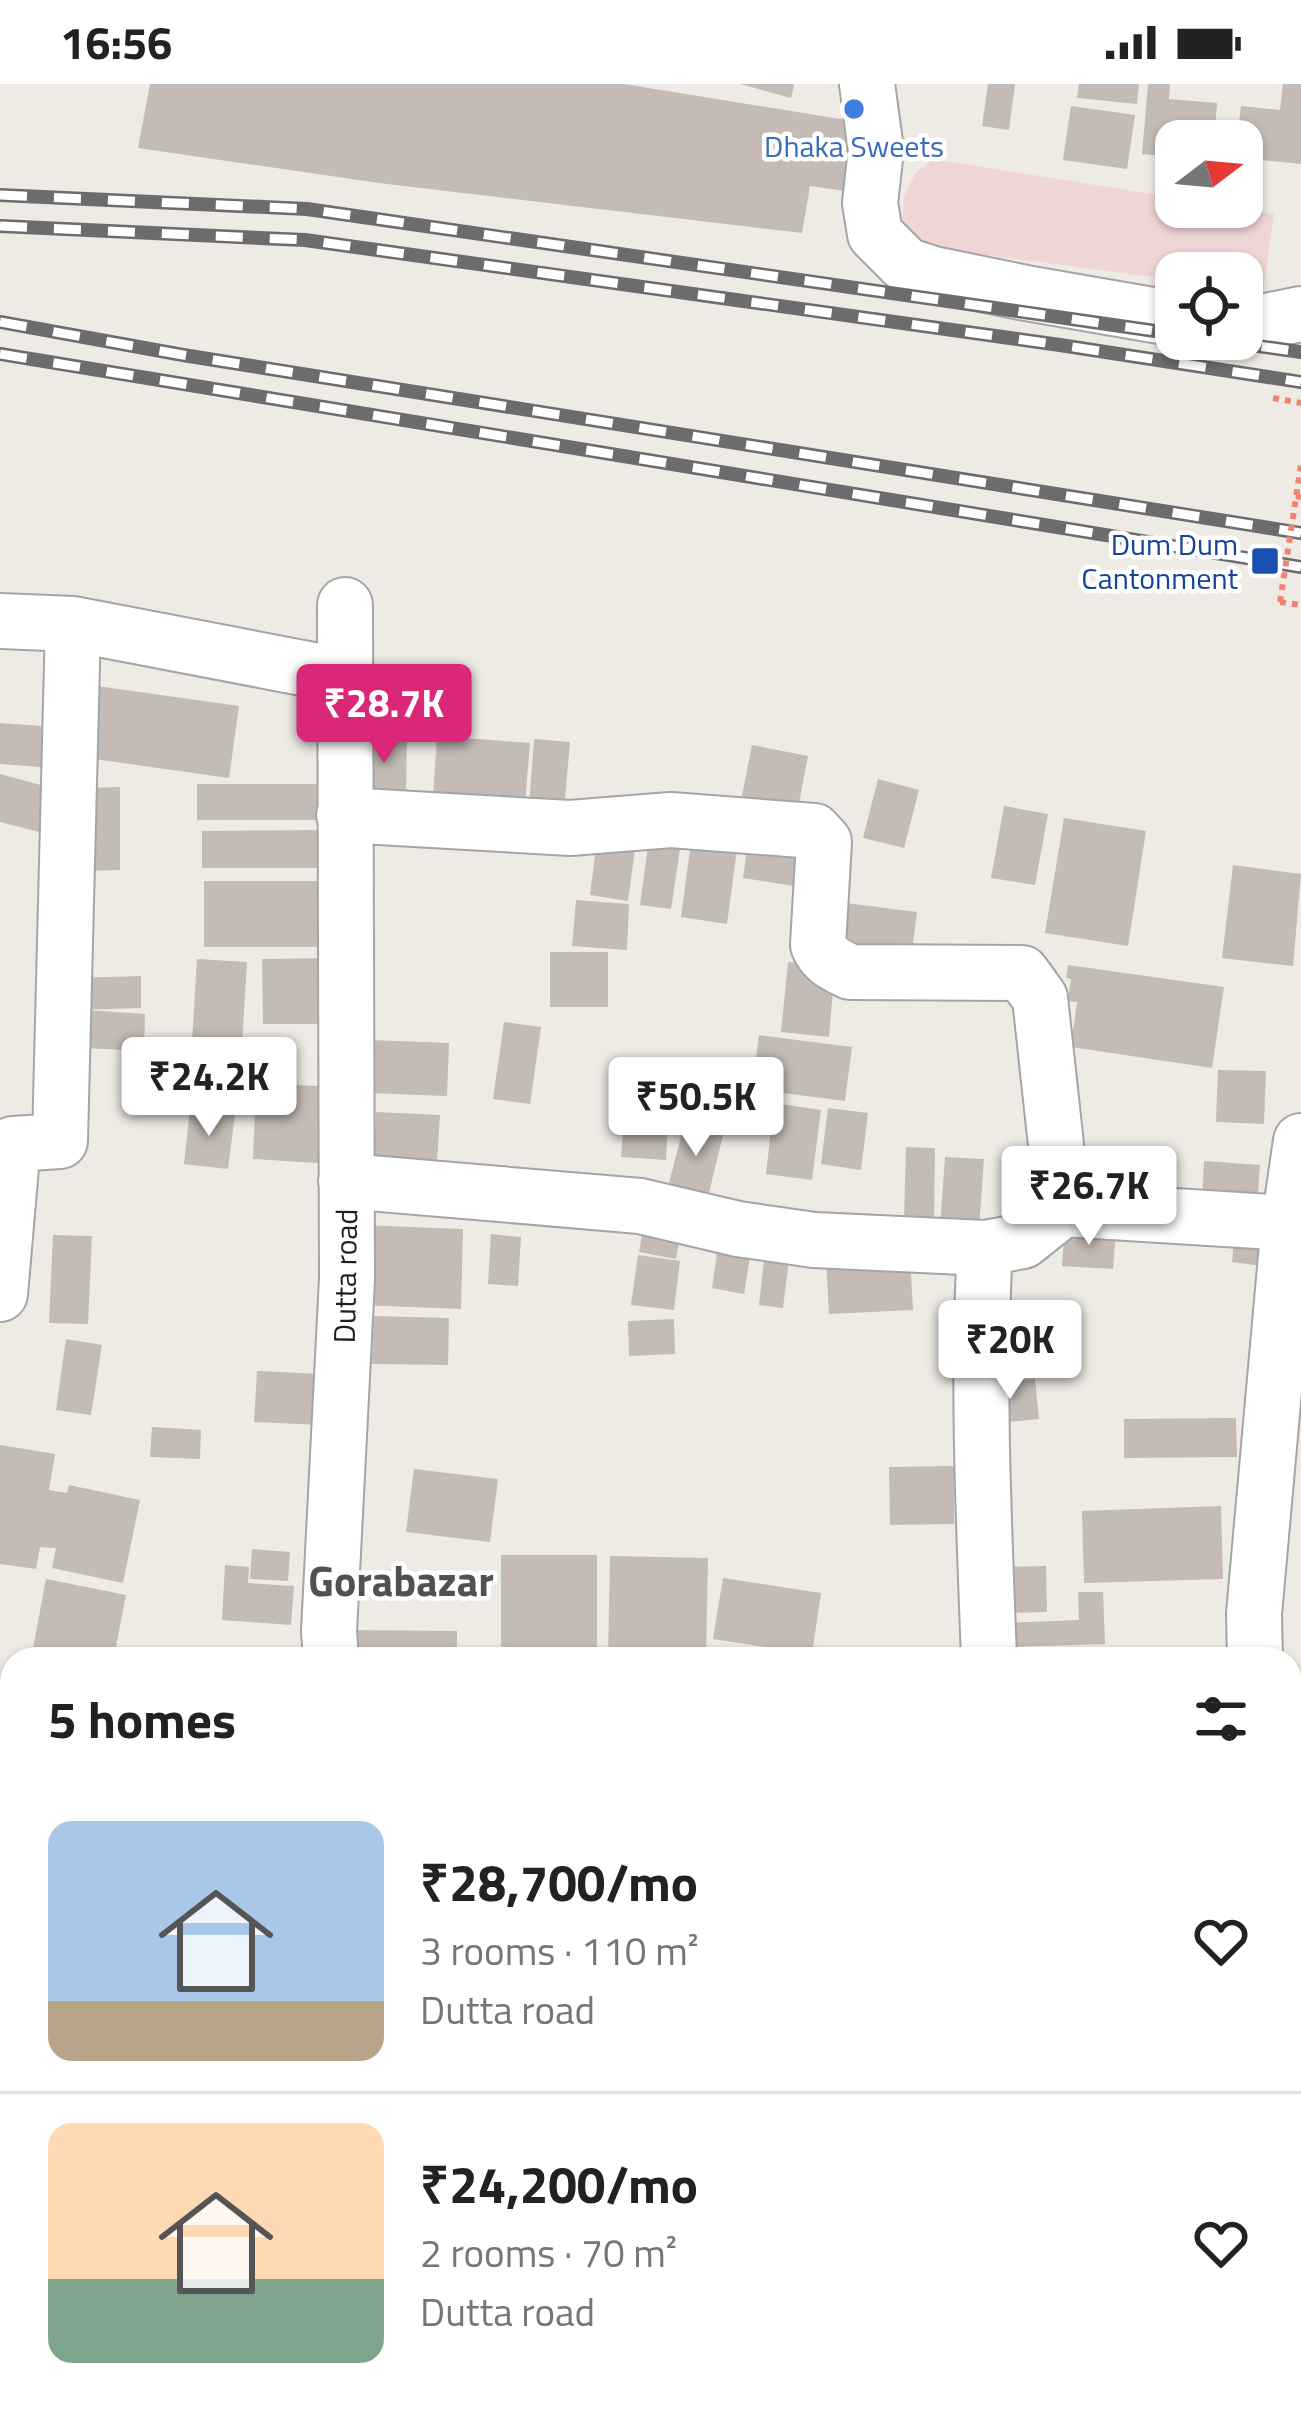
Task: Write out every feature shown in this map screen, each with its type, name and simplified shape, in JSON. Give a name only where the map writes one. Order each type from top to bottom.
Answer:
[{"type":"street","points":[[867,84],[876,150],[870,203],[875,234],[906,266],[1155,315]]},
{"type":"street","points":[[1263,322],[1301,314]]},
{"type":"street","name":"Dutta road","points":[[330,1647],[347,1279],[345,605]]},
{"type":"street","points":[[0,621],[73,624],[344,676]]},
{"type":"street","points":[[0,1294],[13,1144],[60,1141],[73,624]]},
{"type":"street","points":[[344,815],[570,828],[671,820],[814,831],[824,842],[818,945],[822,956],[850,972],[1022,973],[1040,998],[1064,1209]]},
{"type":"street","points":[[1270,1630],[1289,1223],[1301,1141]]},
{"type":"street","points":[[346,1181],[640,1206],[738,1229],[814,1240],[985,1248],[1023,1241],[1064,1209],[1289,1223]]},
{"type":"street","points":[[985,1248],[981,1450],[989,1647]]},
{"type":"path","points":[[1273,398],[1301,403]]},
{"type":"path","points":[[1301,465],[1280,602],[1301,605]]},
{"type":"shaded area","points":[[933,159],[1155,195],[1155,228],[1263,228],[1263,212],[1274,214],[1263,292],[1263,252],[1155,252],[1155,277],[901,244],[904,196],[915,174]]},
{"type":"building","points":[[150,84],[624,84],[859,122],[852,192],[810,186],[802,233],[379,183],[138,148]]},
{"type":"building","points":[[740,84],[794,84],[791,98]]},
{"type":"building","points":[[988,84],[1015,84],[1009,130],[982,126]]},
{"type":"building","points":[[1079,84],[1139,84],[1137,104],[1077,98]]},
{"type":"building","points":[[1148,84],[1170,84],[1169,99],[1217,103],[1216,120],[1155,120],[1155,155],[1142,154]]},
{"type":"building","points":[[1283,84],[1301,84],[1301,164],[1263,160],[1263,120],[1239,120],[1241,106],[1280,110]]},
{"type":"building","points":[[1071,106],[1135,115],[1127,169],[1063,160]]},
{"type":"building","points":[[90,685],[239,706],[229,778],[80,757]]},
{"type":"building","points":[[0,723],[56,727],[54,768],[0,764]]},
{"type":"building","points":[[361,730],[407,732],[406,801],[360,799]]},
{"type":"building","points":[[437,736],[530,743],[525,804],[433,797]]},
{"type":"building","points":[[534,739],[570,742],[564,810],[529,807]]},
{"type":"building","points":[[752,745],[808,756],[797,813],[741,801]]},
{"type":"building","points":[[0,774],[63,791],[51,835],[0,822]]},
{"type":"building","points":[[878,779],[919,790],[904,848],[863,838]]},
{"type":"building","points":[[197,784],[324,784],[324,820],[197,820]]},
{"type":"building","points":[[120,787],[120,870],[81,871],[80,788]]},
{"type":"building","points":[[1004,806],[1048,814],[1035,885],[991,878]]},
{"type":"building","points":[[1064,818],[1146,831],[1128,946],[1045,933]]},
{"type":"building","points":[[323,830],[323,868],[202,868],[202,831]]},
{"type":"building","points":[[598,831],[637,835],[628,901],[590,895]]},
{"type":"building","points":[[650,831],[682,836],[671,909],[640,905]]},
{"type":"building","points":[[692,835],[738,842],[727,924],[681,917]]},
{"type":"building","points":[[748,841],[813,851],[808,888],[743,878]]},
{"type":"building","points":[[1233,865],[1301,874],[1293,966],[1222,958]]},
{"type":"building","points":[[204,881],[332,881],[332,947],[204,947]]},
{"type":"building","points":[[576,900],[629,904],[627,950],[572,946]]},
{"type":"building","points":[[838,902],[917,912],[911,959],[833,946]]},
{"type":"building","points":[[550,952],[608,952],[608,1007],[550,1007]]},
{"type":"building","points":[[335,958],[335,1024],[263,1024],[262,959]]},
{"type":"building","points":[[197,959],[247,962],[242,1044],[192,1041]]},
{"type":"building","points":[[788,962],[835,966],[829,1037],[781,1032]]},
{"type":"building","points":[[1068,965],[1224,987],[1212,1068],[1071,1047],[1077,1002],[1068,1001]]},
{"type":"building","points":[[141,976],[141,1008],[75,1010],[74,978]]},
{"type":"building","points":[[85,1010],[145,1014],[144,1051],[84,1048]]},
{"type":"building","points":[[504,1022],[541,1027],[530,1104],[493,1099]]},
{"type":"building","points":[[759,1035],[852,1047],[845,1101],[752,1089]]},
{"type":"building","points":[[369,1040],[449,1043],[447,1096],[368,1093]]},
{"type":"building","points":[[1218,1070],[1266,1071],[1264,1124],[1216,1122]]},
{"type":"building","points":[[256,1083],[337,1087],[333,1164],[253,1159]]},
{"type":"building","points":[[774,1103],[821,1110],[812,1180],[766,1174]]},
{"type":"building","points":[[828,1108],[868,1113],[861,1170],[821,1164]]},
{"type":"building","points":[[190,1109],[235,1114],[228,1169],[184,1164]]},
{"type":"building","points":[[376,1112],[440,1115],[437,1161],[374,1157]]},
{"type":"building","points":[[624,1118],[668,1121],[666,1160],[621,1157]]},
{"type":"building","points":[[685,1121],[724,1131],[708,1197],[668,1187]]},
{"type":"building","points":[[906,1147],[935,1148],[934,1222],[904,1221]]},
{"type":"building","points":[[1073,1152],[1138,1157],[1134,1207],[1069,1201]]},
{"type":"building","points":[[945,1157],[984,1159],[979,1229],[940,1227]]},
{"type":"building","points":[[1204,1161],[1260,1165],[1257,1206],[1202,1202]]},
{"type":"building","points":[[646,1211],[683,1221],[676,1259],[639,1252]]},
{"type":"building","points":[[360,1225],[463,1229],[461,1309],[357,1305]]},
{"type":"building","points":[[1065,1227],[1116,1230],[1113,1269],[1062,1266]]},
{"type":"building","points":[[1235,1228],[1275,1233],[1271,1267],[1232,1262]]},
{"type":"building","points":[[720,1232],[753,1238],[744,1294],[712,1288]]},
{"type":"building","points":[[491,1234],[521,1237],[518,1286],[488,1284]]},
{"type":"building","points":[[53,1235],[92,1236],[88,1324],[49,1323]]},
{"type":"building","points":[[766,1241],[791,1244],[783,1308],[759,1305]]},
{"type":"building","points":[[638,1255],[680,1261],[674,1310],[631,1305]]},
{"type":"building","points":[[910,1255],[913,1310],[829,1314],[826,1259]]},
{"type":"building","points":[[373,1316],[449,1318],[448,1365],[372,1364]]},
{"type":"building","points":[[674,1319],[675,1354],[629,1356],[628,1321]]},
{"type":"building","points":[[66,1339],[102,1345],[91,1415],[56,1410]]},
{"type":"building","points":[[257,1371],[324,1374],[322,1425],[254,1422]]},
{"type":"building","points":[[1035,1379],[1039,1419],[985,1424],[981,1384]]},
{"type":"building","points":[[1236,1418],[1237,1457],[1124,1458],[1124,1419]]},
{"type":"building","points":[[152,1427],[201,1430],[200,1459],[150,1457]]},
{"type":"building","points":[[0,1445],[55,1454],[49,1490],[67,1493],[69,1485],[140,1500],[123,1583],[52,1568],[56,1548],[40,1547],[36,1569],[0,1564]]},
{"type":"building","points":[[954,1466],[954,1524],[890,1525],[889,1467]]},
{"type":"building","points":[[414,1469],[498,1479],[490,1542],[406,1532]]},
{"type":"building","points":[[1221,1506],[1223,1579],[1084,1583],[1082,1511]]},
{"type":"building","points":[[252,1549],[290,1552],[288,1581],[250,1579]]},
{"type":"building","points":[[501,1555],[597,1555],[597,1647],[501,1647]]},
{"type":"building","points":[[610,1556],[708,1558],[706,1647],[608,1647]]},
{"type":"building","points":[[225,1565],[249,1567],[248,1583],[294,1586],[291,1625],[222,1620]]},
{"type":"building","points":[[1046,1566],[1047,1612],[1001,1613],[1000,1567]]},
{"type":"building","points":[[723,1578],[821,1593],[813,1647],[766,1647],[713,1639]]},
{"type":"building","points":[[46,1579],[126,1595],[116,1647],[33,1647]]},
{"type":"building","points":[[1078,1592],[1103,1592],[1105,1644],[1007,1647],[1006,1623],[1079,1620]]},
{"type":"building","points":[[348,1630],[457,1631],[457,1647],[348,1647]]},
{"type":"railway","points":[[0,195],[307,209],[1155,331]]},
{"type":"railway","points":[[0,226],[305,240],[1301,382]]},
{"type":"railway","points":[[0,322],[1301,533]]},
{"type":"railway","points":[[1263,347],[1301,352]]},
{"type":"railway","points":[[0,354],[1301,567]]},
{"type":"place","name":"Dhaka Sweets","points":[[854,109]]},
{"type":"place","name":"Dum Dum Cantonment","points":[[1265,561]]},
{"type":"district","name":"Gorabazar","points":[[401,1580]]}]
